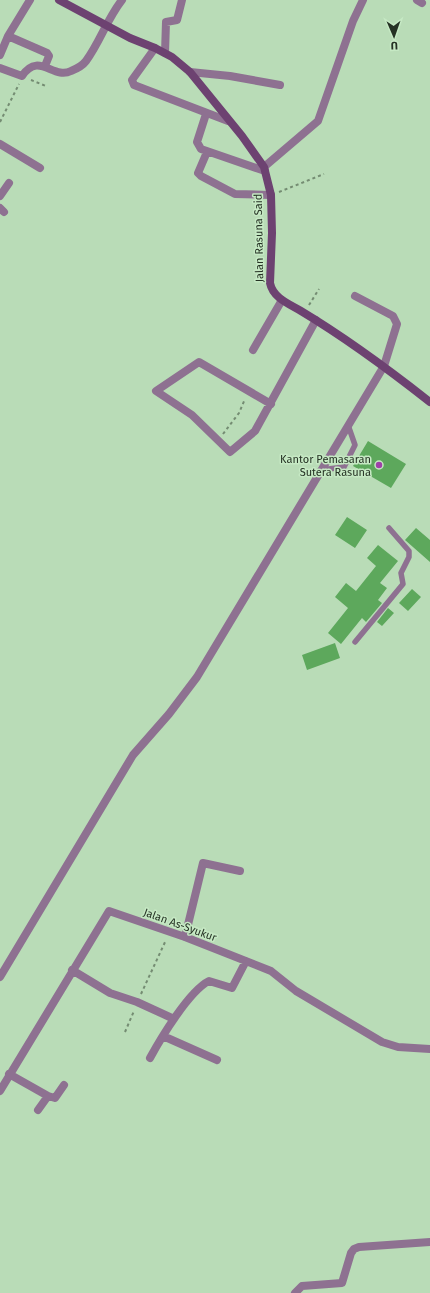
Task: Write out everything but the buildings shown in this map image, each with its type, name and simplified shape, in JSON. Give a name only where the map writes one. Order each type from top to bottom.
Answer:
[{"type":"main road","name":"Jalan Rasuna Said","points":[[59,0],[130,38],[165,53],[190,72],[264,169],[271,195],[272,233],[270,283],[272,290],[282,300],[336,331],[430,402]]},
{"type":"street","points":[[0,55],[8,36],[30,0]]},
{"type":"street","points":[[0,68],[22,76],[27,69],[34,66],[45,66],[64,73],[86,62],[122,0]]},
{"type":"street","points":[[165,53],[166,22],[177,20],[182,0]]},
{"type":"street","points":[[206,114],[197,142],[201,149],[264,169],[318,121],[353,21],[363,0]]},
{"type":"street","points":[[8,36],[47,53],[49,56],[45,66]]},
{"type":"street","points":[[155,48],[132,80],[132,83],[206,114],[228,121]]},
{"type":"street","points":[[190,72],[230,76],[280,85]]},
{"type":"street","points":[[0,144],[40,168]]},
{"type":"street","points":[[207,152],[198,169],[198,173],[201,176],[235,194],[271,195]]},
{"type":"street","points":[[0,196],[9,183]]},
{"type":"street","points":[[0,977],[133,756],[169,714],[197,677],[384,366],[397,324],[396,320],[394,316],[355,296]]},
{"type":"street","points":[[253,350],[282,300]]},
{"type":"street","points":[[271,404],[199,362],[182,375],[156,389],[158,393],[192,415],[230,452],[255,431],[271,404],[316,320]]},
{"type":"street","points":[[185,937],[203,863],[240,871]]},
{"type":"street","name":"Jalan As-Syukur","points":[[0,1091],[109,911],[185,937],[272,971],[296,991],[382,1042],[398,1047],[430,1049]]},
{"type":"street","points":[[150,1058],[174,1019],[202,984],[209,981],[232,988],[246,961]]},
{"type":"street","points":[[72,970],[110,993],[137,1002],[174,1019]]},
{"type":"street","points":[[163,1036],[217,1060]]},
{"type":"street","points":[[9,1074],[48,1096],[55,1098],[64,1085]]},
{"type":"street","points":[[38,1110],[48,1096]]},
{"type":"street","points":[[295,1293],[302,1286],[342,1283],[351,1253],[354,1249],[359,1247],[430,1242]]},
{"type":"lane","points":[[321,470],[344,467],[355,445],[348,425]]},
{"type":"lane","points":[[355,642],[403,584],[401,573],[409,557],[409,552],[389,528]]},
{"type":"path","points":[[0,122],[22,76],[46,86]]},
{"type":"path","points":[[271,195],[324,174]]},
{"type":"path","points":[[305,313],[319,289]]},
{"type":"path","points":[[219,440],[239,412],[249,391]]},
{"type":"path","points":[[125,1032],[137,1002],[170,932]]},
{"type":"place","name":"Kantor Pemasaran Sutera Rasuna","points":[[379,465]]}]
